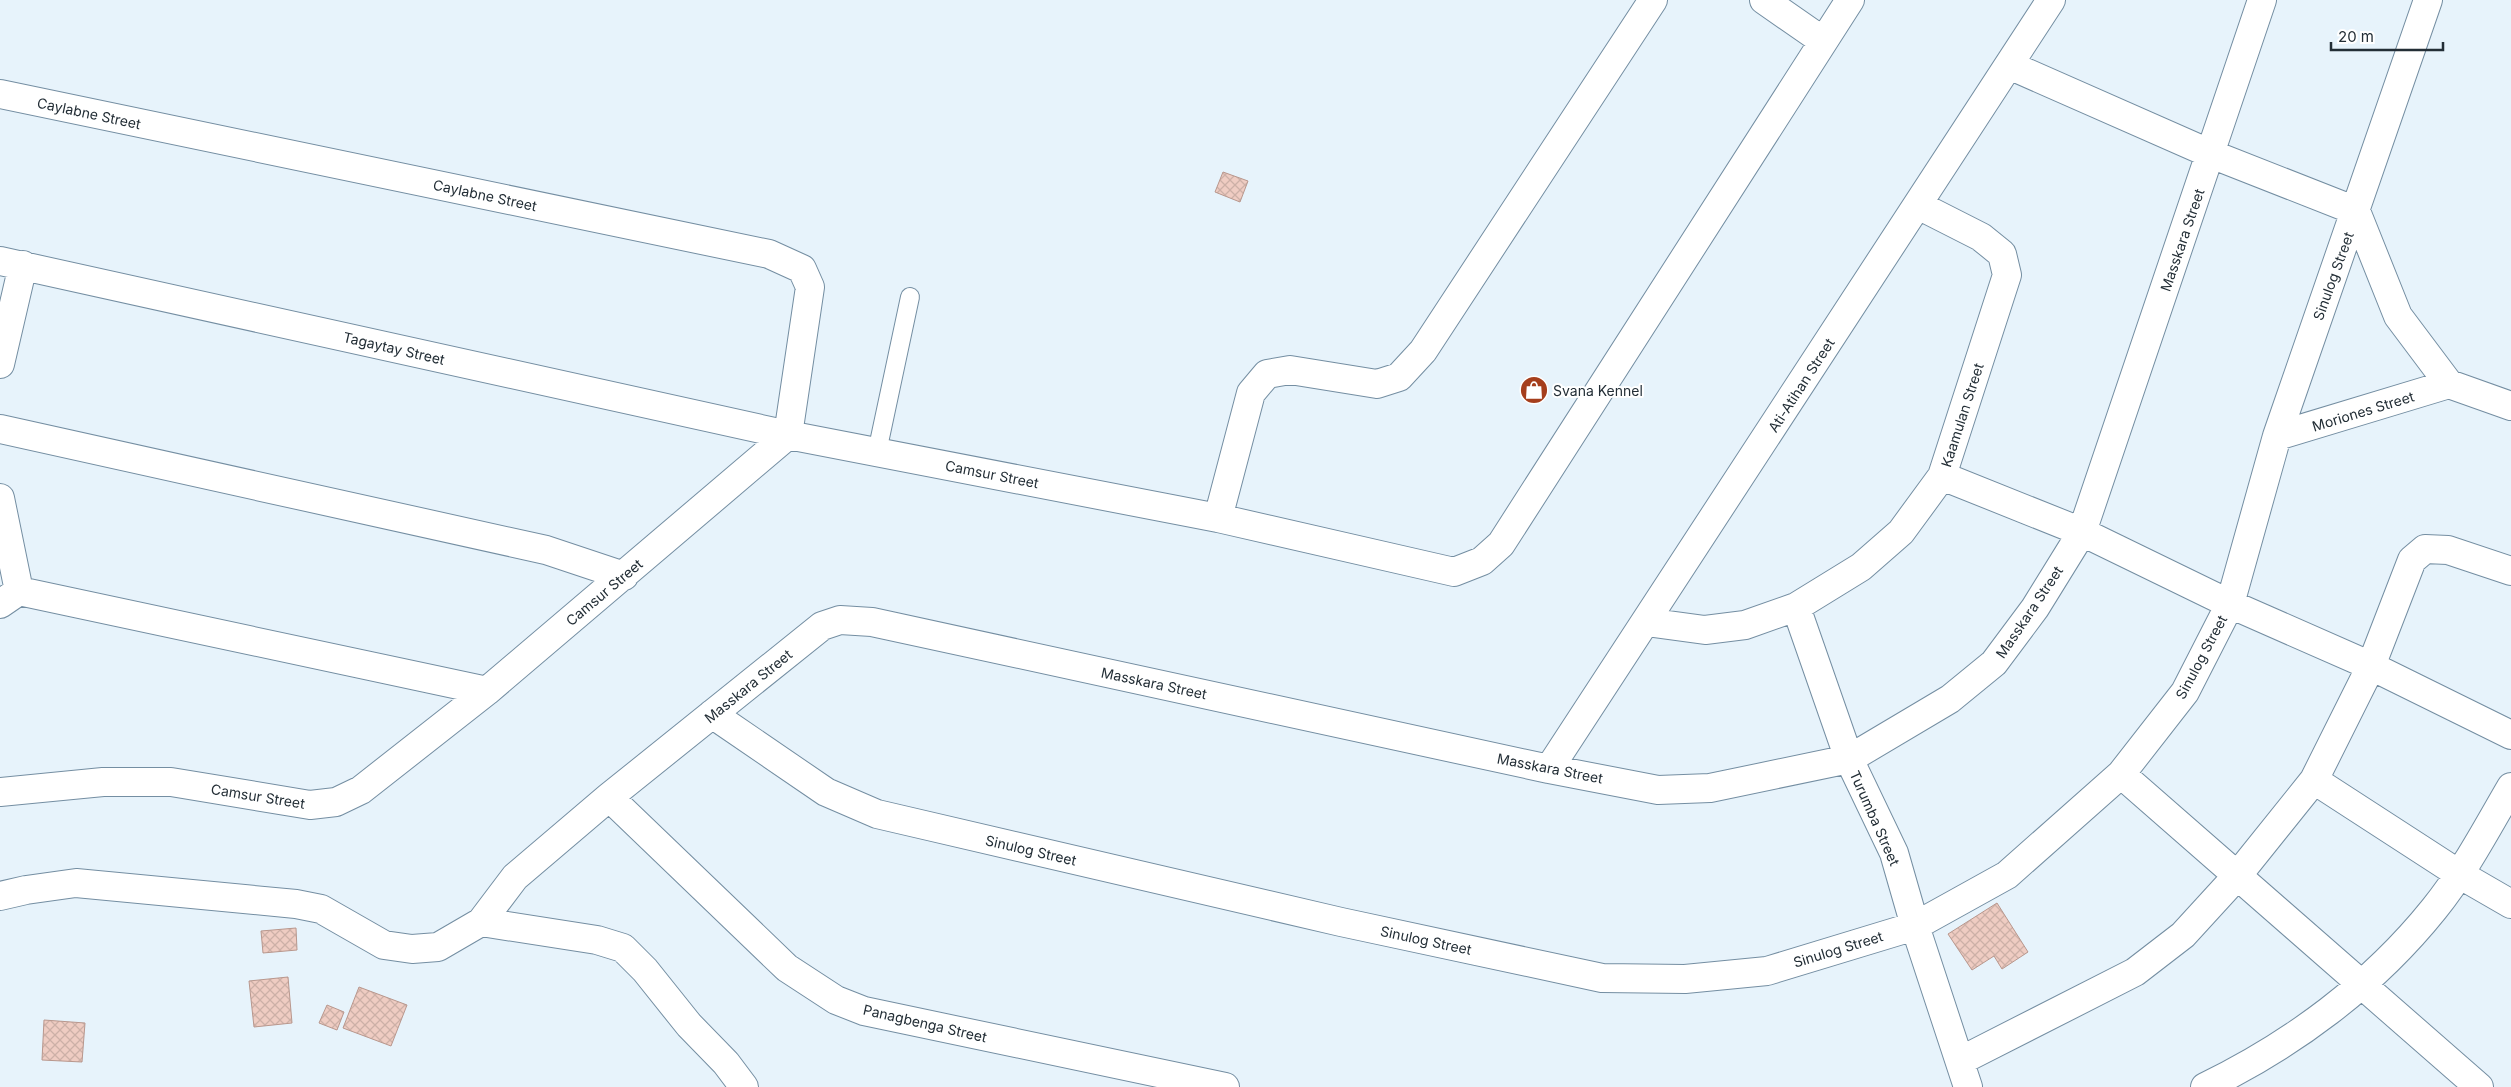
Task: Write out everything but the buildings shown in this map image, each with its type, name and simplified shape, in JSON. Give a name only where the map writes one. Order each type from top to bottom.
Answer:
[{"type":"street","points":[[1218,518],[1251,393],[1267,374],[1290,370],[1377,384],[1399,377],[1423,351],[1653,0]]},
{"type":"street","points":[[1764,0],[1823,41]]},
{"type":"street","name":"Camsur Street","points":[[0,792],[103,782],[171,782],[310,805],[336,802],[360,790],[487,691],[788,435],[1218,518],[1454,572],[1482,561],[1501,544],[1850,0]]},
{"type":"street","name":"Ati-Atihan Street","points":[[1549,769],[2051,0]]},
{"type":"street","name":"Masskara Street","points":[[481,922],[515,877],[609,797],[822,626],[840,620],[872,622],[1549,769],[1658,790],[1702,788],[1849,759],[1950,699],[1994,663],[2034,608],[2082,532],[2262,0]]},
{"type":"street","name":"Sinulog Street","points":[[712,714],[826,792],[877,814],[1341,922],[1602,978],[1685,978],[1767,971],[1915,926],[2007,875],[2121,774],[2185,692],[2230,604],[2277,436],[2428,0]]},
{"type":"street","points":[[2009,65],[2211,154],[2356,211],[2398,316],[2449,384],[2511,406]]},
{"type":"street","name":"Caylabne Street","points":[[0,94],[759,252],[777,258],[802,269],[810,287],[788,435]]},
{"type":"street","name":"Kaamulan Street","points":[[1646,622],[1705,630],[1745,625],[1796,607],[1861,567],[1901,532],[1942,476],[2007,274],[2002,254],[1981,237],[1918,205]]},
{"type":"street","points":[[0,364],[12,263]]},
{"type":"street","name":"Tagaytay Street","points":[[12,263],[788,435]]},
{"type":"street","name":"Moriones Street","points":[[2277,436],[2449,384]]},
{"type":"street","points":[[0,429],[546,550],[624,576]]},
{"type":"street","points":[[1942,476],[2082,532],[2230,604],[2371,666],[2511,735]]},
{"type":"street","points":[[0,498],[9,598],[487,691]]},
{"type":"street","points":[[1960,1061],[2135,972],[2183,935],[2237,876],[2314,780],[2371,666],[2412,560],[2425,550],[2448,550],[2511,571]]},
{"type":"street","name":"Turumba Street","points":[[1796,607],[1849,759],[1894,853],[1915,926],[1968,1087]]},
{"type":"street","points":[[2121,774],[2478,1087]]},
{"type":"street","points":[[2314,780],[2460,874],[2511,904]]},
{"type":"street","points":[[2205,1087],[2230,1075],[2286,1042],[2362,987],[2434,910],[2460,874],[2511,787]]},
{"type":"street","name":"Panagbenga Street","points":[[609,797],[787,968],[836,1000],[864,1011],[1225,1087]]},
{"type":"street","points":[[0,896],[26,890],[76,883],[296,904],[321,909],[384,945],[412,949],[438,947],[481,922],[597,940],[623,948],[645,970],[689,1025],[726,1063],[744,1087]]},
{"type":"lane","points":[[877,452],[910,297]]},
{"type":"place","name":"Svana Kennel","points":[[1534,390]]}]
